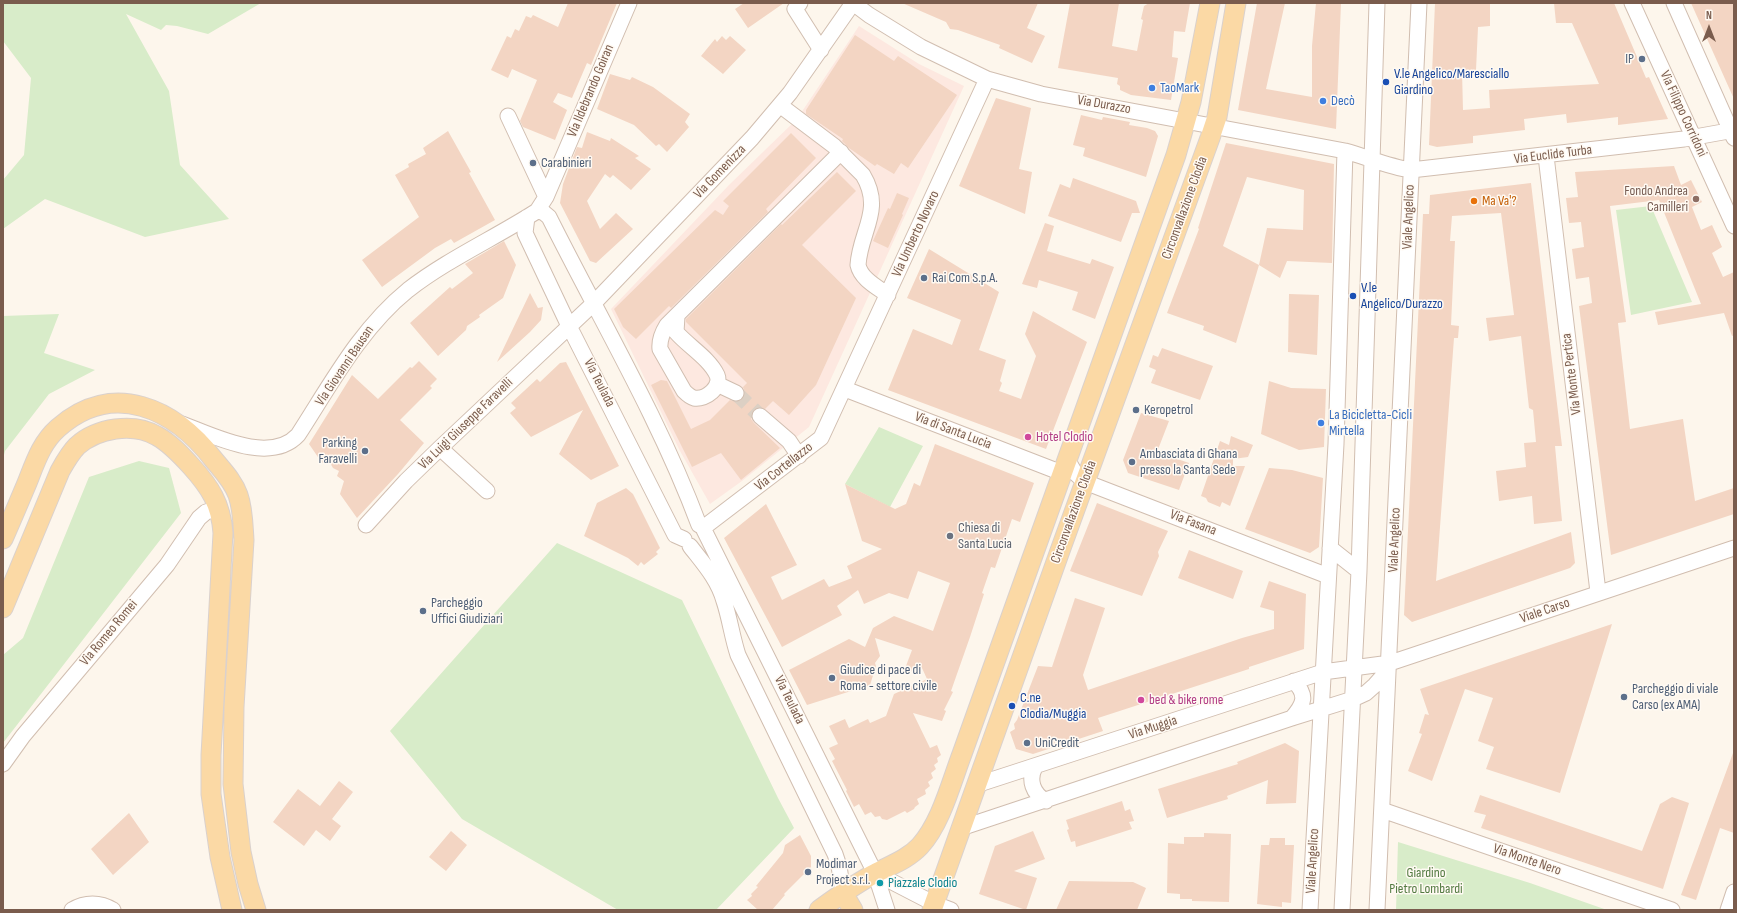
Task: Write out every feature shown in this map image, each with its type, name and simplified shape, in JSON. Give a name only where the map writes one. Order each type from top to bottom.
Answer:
[{"type":"main road","name":"Circonvallazione Clodia","points":[[875,873],[910,855],[926,840],[934,827],[962,754],[1176,155],[1186,121],[1210,3]]},
{"type":"main road","name":"Circonvallazione Clodia","points":[[940,908],[962,828],[976,786],[1214,126],[1236,3]]},
{"type":"main road","points":[[3,539],[37,458],[46,441],[59,427],[96,407],[110,404],[133,404],[152,410],[176,421],[205,448],[229,478],[238,495],[243,528],[241,598],[234,707],[232,763],[233,798],[245,869],[256,910]]},
{"type":"main road","points":[[3,608],[60,471],[71,452],[86,439],[102,432],[115,429],[140,429],[157,436],[188,462],[209,488],[222,516],[223,542],[213,714],[211,794],[220,858],[232,910]]},
{"type":"main road","points":[[819,910],[875,873]]},
{"type":"main road","points":[[843,893],[853,910]]},
{"type":"street","name":"Via Ildebrando Goiran","points":[[532,214],[546,198],[629,3]]},
{"type":"street","points":[[800,3],[795,10],[821,50]]},
{"type":"street","name":"Via Gomenizza","points":[[569,326],[593,304],[781,106],[853,3]]},
{"type":"street","name":"Via Durazzo","points":[[853,3],[869,15],[921,47],[987,80],[1041,94],[1345,151],[1373,158]]},
{"type":"street","points":[[1342,910],[1359,571],[1377,3]]},
{"type":"street","name":"Viale Angelico","points":[[1377,910],[1390,663],[1404,169],[1419,3]]},
{"type":"street","name":"Via Filippo Corridoni","points":[[1632,3],[1734,226]]},
{"type":"street","points":[[1674,3],[1733,133]]},
{"type":"street","name":"Via Umberto Novaro","points":[[845,389],[987,80]]},
{"type":"street","points":[[781,106],[841,152],[863,175],[871,194],[871,213],[858,259],[859,270],[873,284],[888,295]]},
{"type":"street","points":[[508,116],[546,198]]},
{"type":"street","name":"Via Euclide Turba","points":[[1404,169],[1546,156],[1733,133]]},
{"type":"street","name":"Viale Angelico","points":[[1310,910],[1339,365],[1345,151]]},
{"type":"street","points":[[677,316],[676,332],[714,370],[718,377],[717,384],[709,395],[695,398],[689,396],[684,391],[660,349],[659,343],[667,325],[841,152]]},
{"type":"street","name":"Via Monte Pertica","points":[[1546,156],[1598,592]]},
{"type":"street","name":"Viale Angelico","points":[[1373,158],[1404,169]]},
{"type":"street","name":"Via Teulada","points":[[843,893],[839,866],[835,854],[738,655],[721,592],[712,574],[686,542],[675,535],[569,326],[525,233],[532,214],[543,212],[549,217],[593,304],[611,334],[686,489],[703,529],[712,543],[875,873]]},
{"type":"street","name":"Via Giovanni Bausan","points":[[176,421],[225,440],[250,447],[268,449],[286,445],[298,435],[361,338],[393,304],[408,291],[443,266],[532,214]]},
{"type":"street","name":"Via Luigi Giuseppe Faravelli","points":[[366,525],[406,481],[569,326]]},
{"type":"street","points":[[717,384],[736,393]]},
{"type":"street","name":"Via di Santa Lucia","points":[[845,389],[1065,466]]},
{"type":"street","name":"Via Cortellazzo","points":[[686,542],[684,534],[689,526],[703,529],[800,456],[821,438],[845,389]]},
{"type":"street","points":[[760,416],[784,436],[800,456]]},
{"type":"street","points":[[440,448],[487,491]]},
{"type":"street","name":"Via Fasana","points":[[1065,466],[1085,482],[1328,576]]},
{"type":"street","name":"Via Romeo Romei","points":[[3,764],[18,742],[167,564],[199,518],[206,512],[219,508]]},
{"type":"street","points":[[1330,548],[1359,571]]},
{"type":"street","name":"Viale Carso","points":[[1355,668],[1390,663],[1473,637],[1598,592],[1734,548]]},
{"type":"street","points":[[962,828],[1321,708],[1353,699],[1366,693],[1375,685],[1383,676],[1390,663]]},
{"type":"street","name":"Via Muggia","points":[[976,786],[1294,681],[1323,672],[1355,668]]},
{"type":"street","points":[[1292,718],[1300,709],[1303,698],[1303,692],[1294,681]]},
{"type":"street","points":[[1036,767],[1032,776],[1033,786],[1037,795],[1046,801]]},
{"type":"street","name":"Via Monte Nero","points":[[1382,810],[1672,910]]},
{"type":"street","points":[[875,873],[940,908]]},
{"type":"street","points":[[875,873],[887,910]]},
{"type":"street","points":[[1728,910],[1734,892]]},
{"type":"street","points":[[72,910],[81,906],[95,904],[114,910]]},
{"type":"shaded area","points":[[859,26],[919,64],[964,86],[809,427],[742,481],[710,504],[680,451],[611,309],[729,185],[797,119]]},
{"type":"green space","points":[[3,3],[261,3],[208,34],[177,26],[166,25],[161,30],[126,14],[169,91],[180,165],[229,219],[145,237],[45,199],[3,229],[3,180],[24,155],[31,78],[3,41]]},
{"type":"green space","points":[[1651,206],[1692,302],[1631,315],[1616,210]]},
{"type":"green space","points":[[59,314],[44,353],[95,370],[49,394],[5,451],[3,459],[3,316]]},
{"type":"green space","points":[[879,427],[923,446],[890,507],[845,484]]},
{"type":"green space","points":[[139,461],[169,468],[181,513],[3,743],[3,655],[23,638],[89,477]]},
{"type":"green space","points":[[557,543],[682,600],[794,828],[716,910],[618,910],[462,819],[390,731]]},
{"type":"green space","name":"Giardino Pietro Lombardi","points":[[1398,842],[1530,883],[1607,910],[1396,910]]},
{"type":"building","points":[[568,3],[617,3],[591,65],[587,63],[572,98],[558,93],[553,102],[567,110],[555,140],[523,127],[520,121],[537,80],[512,69],[508,78],[491,70],[507,36],[511,38],[515,29],[519,31],[526,16],[531,18],[533,15],[558,27]]},
{"type":"building","points":[[744,3],[784,3],[748,28],[735,9]]},
{"type":"building","points":[[902,3],[1038,3],[1027,28],[1045,36],[1032,63],[999,48],[1000,45],[958,30],[950,29],[946,22]]},
{"type":"building","points":[[1070,3],[1119,3],[1112,46],[1137,51],[1144,6],[1149,3],[1190,3],[1185,32],[1174,31],[1172,57],[1178,58],[1171,100],[1131,95],[1120,90],[1120,86],[1117,84],[1118,78],[1058,68]]},
{"type":"building","points":[[1257,3],[1285,3],[1266,89],[1312,97],[1312,46],[1316,3],[1341,3],[1336,129],[1238,110]]},
{"type":"building","points":[[1435,3],[1490,3],[1490,26],[1478,27],[1476,70],[1462,71],[1463,110],[1490,108],[1489,90],[1599,84],[1572,23],[1556,23],[1554,3],[1614,3],[1646,78],[1649,77],[1668,119],[1618,125],[1618,117],[1567,123],[1566,114],[1524,119],[1525,130],[1473,136],[1473,143],[1437,147],[1429,145]]},
{"type":"building","points":[[1691,3],[1734,3],[1734,99]]},
{"type":"building","points":[[855,35],[894,61],[898,56],[957,95],[908,168],[901,163],[894,174],[877,164],[875,166],[849,148],[842,141],[843,139],[806,114],[806,110]]},
{"type":"building","points":[[722,36],[726,40],[730,36],[746,50],[723,74],[701,56],[715,39],[717,42]]},
{"type":"building","points":[[610,74],[630,80],[632,77],[653,87],[690,114],[685,122],[689,127],[667,152],[659,144],[656,146],[634,125],[597,109]]},
{"type":"building","points":[[996,98],[1031,108],[1019,169],[1032,172],[1025,214],[959,186]]},
{"type":"building","points":[[1081,115],[1102,120],[1103,117],[1130,122],[1129,125],[1155,131],[1158,136],[1146,177],[1083,156],[1085,148],[1073,145]]},
{"type":"building","points":[[448,131],[495,220],[454,243],[451,239],[435,248],[382,287],[362,260],[419,217],[395,175],[409,167],[408,164],[426,154],[423,148]]},
{"type":"building","points":[[587,132],[610,141],[611,138],[639,156],[635,158],[651,169],[631,190],[613,175],[610,178],[605,174],[587,201],[600,229],[616,213],[633,229],[596,263],[590,261],[560,203],[563,184],[577,147],[582,148]]},
{"type":"building","points":[[791,133],[816,158],[766,209],[768,212],[671,308],[669,306],[636,339],[623,327],[614,309],[715,210],[723,215],[729,206],[723,201]]},
{"type":"building","points":[[1226,143],[1334,164],[1332,263],[1287,261],[1280,278],[1259,265],[1236,343],[1203,330],[1204,326],[1167,313],[1199,229],[1198,228]],"holes":[[[1247,177],[1304,190],[1303,230],[1267,228],[1259,265],[1223,246]]]},
{"type":"building","points":[[1674,166],[1681,185],[1691,180],[1702,202],[1692,207],[1701,230],[1712,225],[1722,247],[1712,253],[1723,277],[1734,272],[1734,335],[1732,336],[1724,313],[1658,325],[1655,312],[1701,304],[1659,200],[1610,206],[1626,322],[1618,323],[1630,429],[1683,419],[1695,501],[1734,488],[1734,514],[1611,555],[1579,306],[1592,303],[1589,277],[1576,279],[1572,249],[1584,247],[1581,222],[1569,223],[1566,198],[1578,197],[1575,172]]},
{"type":"building","points":[[837,172],[856,191],[802,245],[856,298],[816,385],[789,415],[773,401],[765,409],[757,407],[753,410],[751,419],[780,448],[741,480],[721,453],[692,467],[651,385],[661,380],[667,381],[691,429],[710,420],[730,400],[736,402],[741,400],[745,393],[743,387],[747,383],[686,322],[686,319],[781,224],[782,225]]},
{"type":"building","points":[[1073,178],[1136,201],[1140,213],[1132,213],[1121,242],[1048,216],[1060,184],[1070,188]]},
{"type":"building","points":[[1531,183],[1562,446],[1555,446],[1562,521],[1534,524],[1532,496],[1499,501],[1496,471],[1526,467],[1524,443],[1536,442],[1533,410],[1529,408],[1521,336],[1489,341],[1486,318],[1514,315],[1501,213],[1452,216],[1450,241],[1455,241],[1451,325],[1459,326],[1458,338],[1454,338],[1436,581],[1571,532],[1575,563],[1570,568],[1412,622],[1404,615],[1423,214],[1429,214],[1430,195]]},
{"type":"building","points":[[897,193],[909,198],[888,248],[873,241],[888,208],[890,209]]},
{"type":"building","points":[[1045,223],[1054,226],[1047,251],[1090,264],[1092,259],[1114,267],[1095,319],[1072,310],[1078,292],[1039,280],[1037,288],[1022,284]]},
{"type":"building","points":[[504,241],[516,265],[503,298],[479,315],[480,317],[467,326],[466,330],[438,356],[410,323],[450,287],[452,289],[473,273],[465,264]]},
{"type":"building","points":[[929,249],[999,292],[979,350],[1006,360],[1000,381],[1002,383],[999,391],[1021,399],[1036,356],[1025,334],[1033,311],[1087,342],[1046,449],[888,390],[913,329],[952,345],[961,320],[907,298]]},
{"type":"building","points":[[530,293],[538,308],[543,307],[541,320],[497,362]]},
{"type":"building","points":[[1289,294],[1319,295],[1317,355],[1288,352]]},
{"type":"building","points":[[1162,348],[1213,366],[1200,400],[1151,383],[1156,370],[1149,367],[1153,355],[1158,357]]},
{"type":"building","name":"Parking Faravelli","points":[[419,361],[437,379],[430,386],[432,388],[400,420],[424,443],[398,474],[357,518],[340,494],[344,481],[337,476],[339,471],[333,468],[328,459],[322,463],[309,444],[352,375],[378,399],[410,367],[412,368]]},
{"type":"building","points":[[566,362],[619,466],[591,480],[559,454],[583,410],[531,437],[510,413],[516,408],[511,403],[537,379],[540,382],[560,363]]},
{"type":"building","points":[[1269,381],[1291,388],[1326,389],[1324,447],[1299,450],[1261,434]]},
{"type":"building","points":[[1141,413],[1169,421],[1157,452],[1189,463],[1179,490],[1128,473],[1123,460]]},
{"type":"building","points":[[1231,436],[1253,445],[1248,457],[1233,459],[1233,466],[1245,466],[1230,506],[1222,502],[1220,507],[1208,502],[1206,498],[1201,496],[1220,441],[1229,445]]},
{"type":"building","points":[[935,444],[1034,483],[1020,522],[1012,519],[995,568],[991,567],[982,593],[984,594],[951,691],[953,692],[944,710],[946,711],[942,721],[913,713],[930,748],[937,745],[941,755],[937,758],[938,762],[934,765],[936,769],[931,773],[933,778],[928,782],[930,786],[925,790],[926,794],[917,799],[919,804],[914,809],[907,813],[905,811],[887,820],[882,819],[880,816],[875,817],[871,812],[865,815],[859,804],[854,807],[832,761],[835,759],[829,748],[838,744],[829,726],[845,719],[849,728],[868,719],[870,723],[886,716],[894,694],[927,679],[922,668],[903,674],[912,650],[875,638],[880,656],[875,663],[876,666],[870,685],[807,705],[789,670],[849,639],[865,647],[873,628],[894,616],[933,631],[950,583],[918,571],[908,599],[889,593],[864,604],[858,590],[837,606],[842,615],[782,647],[724,538],[766,504],[797,565],[771,577],[782,600],[824,579],[829,587],[852,578],[847,566],[882,549],[862,541],[845,484],[895,509],[906,504],[914,483],[920,486]]},
{"type":"building","points":[[1269,468],[1292,470],[1323,478],[1319,547],[1310,553],[1245,529]]},
{"type":"building","points":[[626,488],[633,494],[660,548],[656,552],[658,554],[644,565],[641,562],[638,566],[628,558],[584,536],[597,503]]},
{"type":"building","points":[[1097,503],[1168,531],[1158,552],[1159,556],[1142,596],[1070,571]]},
{"type":"building","points":[[1189,550],[1243,571],[1233,599],[1178,578]]},
{"type":"building","points":[[1269,581],[1306,594],[1304,649],[1249,667],[1249,669],[1098,718],[1103,731],[1033,754],[1016,749],[1010,732],[1015,729],[1014,724],[1017,720],[1038,666],[1052,667],[1075,598],[1105,608],[1083,675],[1088,690],[1242,638],[1274,629],[1274,611],[1260,607]]},
{"type":"building","points":[[1612,624],[1560,793],[1486,769],[1494,747],[1478,741],[1493,698],[1465,689],[1432,781],[1408,771],[1422,734],[1419,733],[1425,714],[1429,715],[1420,689]]},
{"type":"building","points":[[1285,743],[1299,751],[1296,803],[1266,804],[1268,780],[1227,796],[1228,799],[1167,818],[1158,789],[1238,764],[1237,762]]},
{"type":"building","points":[[1733,753],[1734,833],[1720,828],[1696,900],[1681,895]]},
{"type":"building","points":[[339,781],[353,792],[332,819],[341,826],[330,841],[316,830],[304,846],[273,822],[298,789],[320,806]]},
{"type":"building","points":[[1480,795],[1642,851],[1660,804],[1672,797],[1689,803],[1663,889],[1481,828],[1486,815],[1474,812]]},
{"type":"building","points":[[1122,801],[1125,811],[1130,809],[1134,821],[1129,822],[1132,829],[1076,847],[1075,841],[1071,842],[1067,830],[1069,829],[1066,820]]},
{"type":"building","points":[[129,813],[149,842],[113,875],[91,849]]},
{"type":"building","points":[[451,831],[467,845],[446,871],[429,857]]},
{"type":"building","points":[[1033,831],[1045,859],[1014,871],[1037,878],[1026,910],[979,894],[995,846]]},
{"type":"building","points":[[1204,833],[1231,834],[1229,902],[1192,901],[1192,899],[1180,899],[1180,894],[1167,893],[1168,843],[1184,844],[1184,837],[1204,837]]},
{"type":"building","points":[[800,835],[811,856],[811,867],[784,894],[785,895],[772,910],[758,910],[747,900],[752,896],[751,894],[758,887],[756,886],[783,853],[785,845]]},
{"type":"building","points":[[1270,838],[1285,838],[1285,845],[1294,845],[1291,903],[1282,902],[1282,907],[1257,904],[1261,845],[1269,845]]},
{"type":"building","points":[[1069,881],[1133,882],[1146,888],[1137,910],[1056,910]]},
{"type":"tunnel","points":[[736,393],[760,416]]},
{"type":"place","name":"IP","points":[[1642,59]]},
{"type":"place","name":"V.le Angelico/Maresciallo Giardino","points":[[1386,82]]},
{"type":"place","name":"TaoMark","points":[[1152,88]]},
{"type":"place","name":"Decò","points":[[1323,101]]},
{"type":"place","name":"Carabinieri","points":[[533,163]]},
{"type":"place","name":"Fondo Andrea Camilleri","points":[[1696,199]]},
{"type":"place","name":"Ma Va'?","points":[[1474,201]]},
{"type":"place","name":"Rai Com S.p.A.","points":[[924,278]]},
{"type":"place","name":"V.le Angelico/Durazzo","points":[[1353,296]]},
{"type":"place","name":"Keropetrol","points":[[1136,410]]},
{"type":"place","name":"La Bicicletta-Cicli Mirtella","points":[[1321,423]]},
{"type":"place","name":"Hotel Clodio","points":[[1028,437]]},
{"type":"place","name":"Parking Faravelli","points":[[365,451]]},
{"type":"place","name":"Ambasciata di Ghana presso la Santa Sede","points":[[1132,462]]},
{"type":"place","name":"Chiesa di Santa Lucia","points":[[950,536]]},
{"type":"place","name":"Parcheggio Uffici Giudiziari","points":[[423,611]]},
{"type":"place","name":"Giudice di pace di Roma - settore civile","points":[[832,678]]},
{"type":"place","name":"Parcheggio di viale Carso (ex AMA)","points":[[1624,697]]},
{"type":"place","name":"bed & bike rome","points":[[1141,700]]},
{"type":"place","name":"C.ne Clodia/Muggia","points":[[1012,706]]},
{"type":"place","name":"UniCredit","points":[[1027,743]]},
{"type":"place","name":"Modimar Project s.r.l.","points":[[808,872]]},
{"type":"place","name":"Piazzale Clodio","points":[[880,883]]}]
